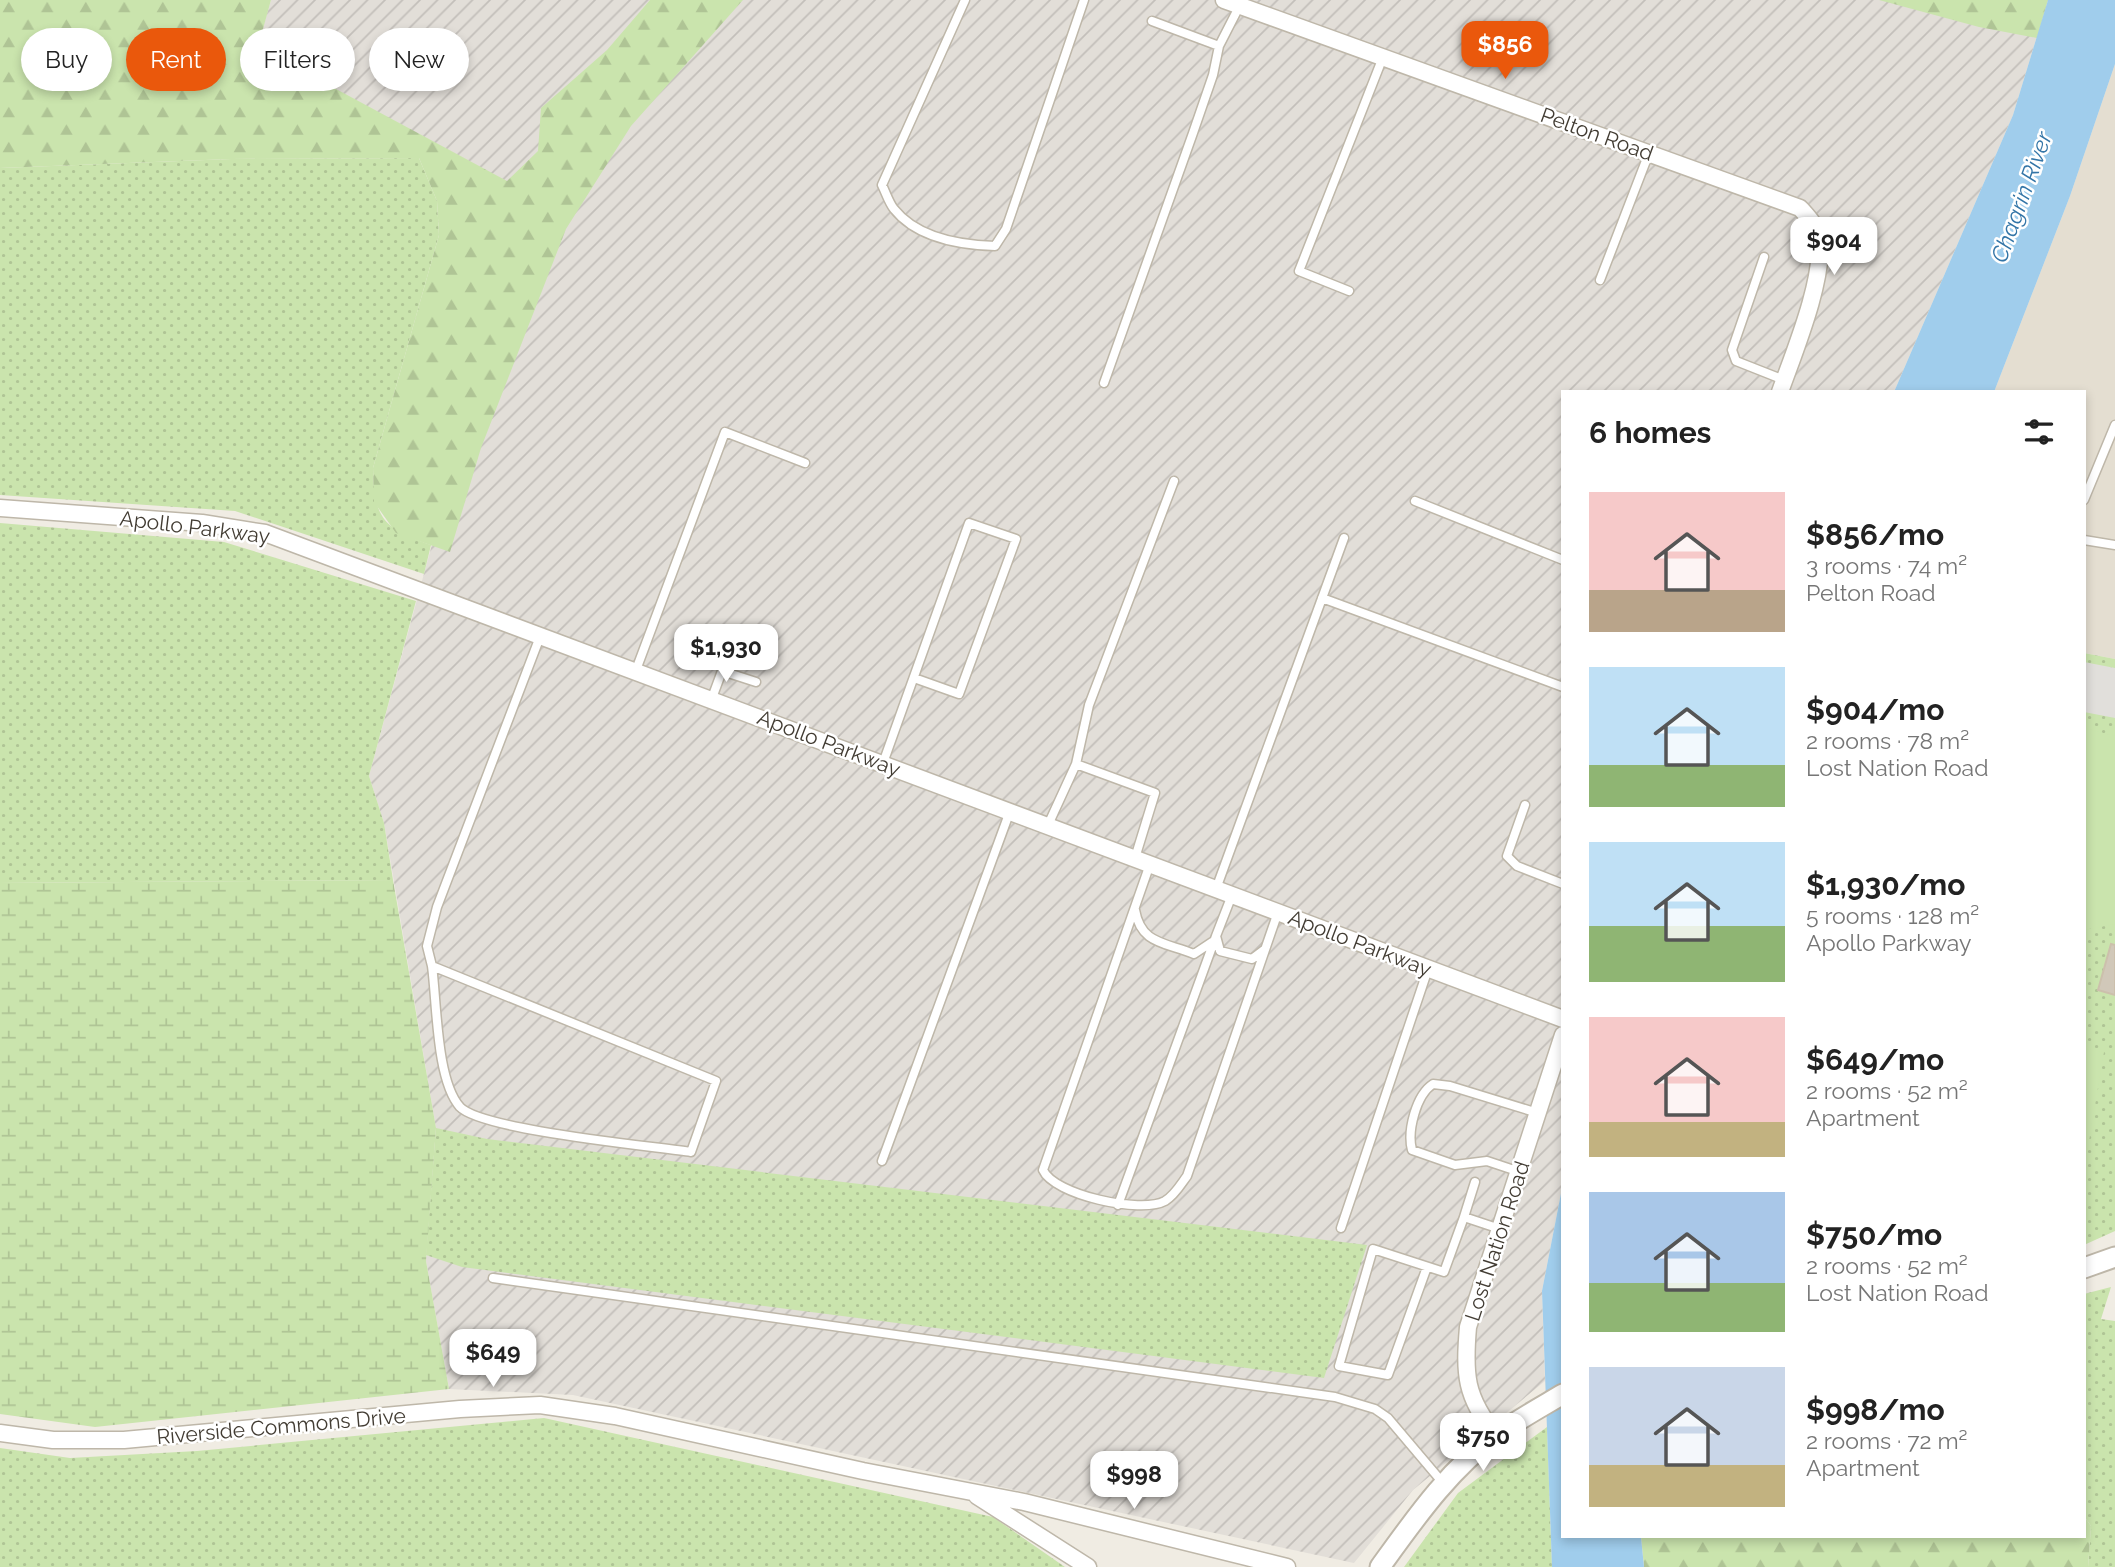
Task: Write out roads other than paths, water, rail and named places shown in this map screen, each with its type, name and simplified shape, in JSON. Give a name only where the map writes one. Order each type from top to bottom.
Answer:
[{"type":"street","name":"Pelton Road","points":[[1232,3],[1800,208],[1814,224],[1820,241],[1808,308],[1782,386]]},
{"type":"street","name":"Apollo Parkway","points":[[0,508],[202,523],[265,533],[712,698],[1561,1018]]},
{"type":"street","name":"Lost Nation Road","points":[[1496,1435],[1471,1396],[1464,1368],[1468,1327],[1561,1041]]},
{"type":"street","points":[[2086,1267],[2115,1257]]},
{"type":"street","points":[[1380,1567],[1468,1458],[1518,1420],[1561,1395]]},
{"type":"street","name":"Riverside Commons Drive","points":[[0,1433],[53,1440],[124,1440],[460,1409],[540,1405],[615,1416],[1024,1502],[1287,1567]]},
{"type":"street","name":"Riverside Commons Drive","points":[[972,1493],[1088,1567]]},
{"type":"lane","points":[[965,0],[882,185],[895,211],[925,232],[962,245],[995,246],[1006,229],[1083,0]]},
{"type":"lane","points":[[1104,383],[1213,75],[1232,3]]},
{"type":"lane","points":[[1152,21],[1219,46]]},
{"type":"lane","points":[[1349,291],[1299,271],[1383,57]]},
{"type":"lane","points":[[1600,280],[1648,153]]},
{"type":"lane","points":[[1764,257],[1732,351],[1736,361],[1782,386]]},
{"type":"lane","points":[[2086,495],[2115,425]]},
{"type":"lane","points":[[636,670],[725,432],[805,463]]},
{"type":"lane","points":[[1048,825],[1076,764],[1089,705],[1174,481]]},
{"type":"lane","points":[[1415,501],[1561,559]]},
{"type":"lane","points":[[883,763],[969,523],[1016,539],[959,694],[914,678]]},
{"type":"lane","points":[[1216,889],[1344,538]]},
{"type":"lane","points":[[2086,540],[2115,545]]},
{"type":"lane","points":[[1322,598],[1561,686]]},
{"type":"lane","points":[[432,966],[716,1081],[691,1152],[499,1124],[461,1108],[446,1080],[432,966],[427,947],[437,907],[541,634]]},
{"type":"lane","points":[[712,698],[722,671],[755,682]]},
{"type":"lane","points":[[1076,764],[1156,793],[1135,908],[1043,1170],[1046,1178],[1056,1185],[1118,1205],[1164,1202],[1187,1176],[1278,912]]},
{"type":"lane","points":[[1525,805],[1507,856],[1517,866],[1561,883]]},
{"type":"lane","points":[[882,1161],[1010,811]]},
{"type":"lane","points":[[1118,1205],[1232,895]]},
{"type":"lane","points":[[1135,908],[1138,927],[1144,935],[1194,954],[1216,936]]},
{"type":"lane","points":[[1216,936],[1220,951],[1242,958],[1252,959],[1266,948]]},
{"type":"lane","points":[[1341,1228],[1428,968]]},
{"type":"lane","points":[[1520,1172],[1487,1161],[1455,1165],[1412,1150],[1408,1136],[1425,1090],[1433,1084],[1450,1086],[1538,1114]]},
{"type":"lane","points":[[1427,1267],[1388,1375],[1339,1366],[1373,1249],[1444,1272],[1475,1182]]},
{"type":"lane","points":[[1464,1217],[1500,1229]]},
{"type":"lane","points":[[493,1278],[1335,1396],[1375,1409],[1388,1418],[1444,1485]]},
{"type":"water","name":"Chagrin River","points":[[2048,0],[2115,0],[2115,64],[2070,196],[1995,390],[1895,390],[2013,115]]},
{"type":"water","points":[[1561,1193],[1561,1538],[1641,1538],[1644,1567],[1552,1567],[1542,1291]]}]
